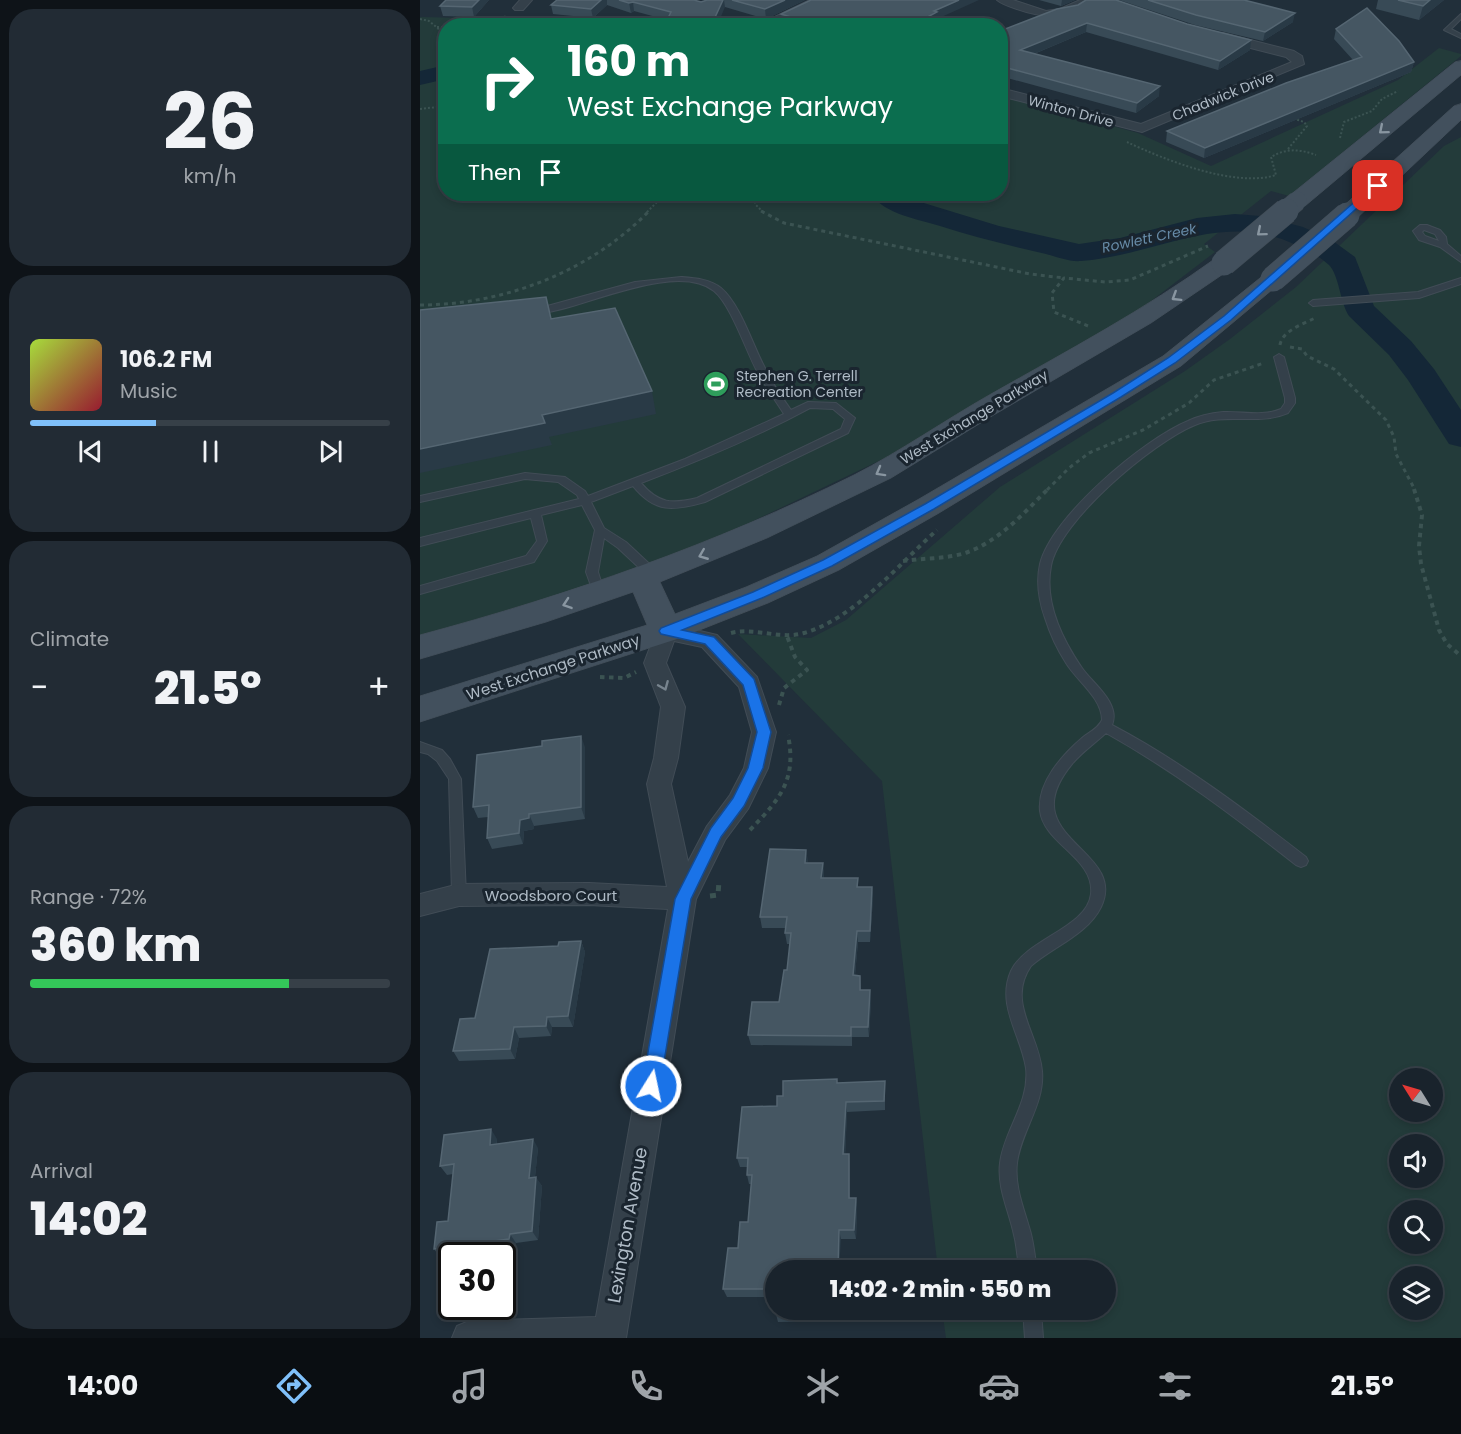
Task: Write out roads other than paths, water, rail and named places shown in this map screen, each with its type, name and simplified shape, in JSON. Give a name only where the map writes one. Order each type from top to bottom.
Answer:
[{"type":"main road","name":"West Exchange Parkway","points":[[420,647],[599,594],[648,576],[801,513],[867,480],[1131,326],[1196,284],[1461,66]]},
{"type":"main road","points":[[1407,110],[1455,116]]},
{"type":"main road","name":"West Exchange Parkway","points":[[420,709],[522,679],[666,631],[757,595],[828,563],[929,506],[1172,360],[1274,279],[1455,116]]},
{"type":"main road","points":[[648,576],[666,631]]},
{"type":"street","points":[[779,18],[819,0]]},
{"type":"street","points":[[1002,0],[1044,15],[1065,13],[1089,0]]},
{"type":"street","name":"Chadwick Drive","points":[[1142,128],[1296,66],[1299,61],[1290,54],[1210,34]]},
{"type":"street","name":"Winton Drive","points":[[1008,94],[1142,128]]},
{"type":"street","name":"Lexington Avenue","points":[[609,1335],[683,899],[716,833],[739,802],[756,768],[764,732],[749,683],[709,641],[666,631],[655,663],[673,707],[666,758],[659,784],[683,899]]},
{"type":"street","name":"Woodsboro Court","points":[[420,905],[459,895],[589,894],[683,899]]},
{"type":"street","points":[[469,1338],[609,1335]]},
{"type":"lane","points":[[1461,16],[1447,30],[1461,36]]},
{"type":"lane","points":[[1443,245],[1461,260]]},
{"type":"lane","points":[[527,312],[551,309],[665,279],[695,280],[716,289],[733,312],[763,373],[789,415]]},
{"type":"lane","points":[[1313,303],[1388,298],[1431,292],[1461,281]]},
{"type":"lane","points":[[1026,1260],[1012,1197],[1008,1166],[1016,1138],[1030,1107],[1035,1082],[1033,1063],[1017,1012],[1015,981],[1032,954],[1083,919],[1097,900],[1096,875],[1087,860],[1053,825],[1046,801],[1052,783],[1065,764],[1083,744],[1105,727],[1108,715],[1072,662],[1051,617],[1043,579],[1048,557],[1071,522],[1104,486],[1166,435],[1189,423],[1209,417],[1235,414],[1268,416],[1285,411],[1290,398],[1279,357]]},
{"type":"lane","points":[[420,542],[585,501],[634,482],[689,461],[808,405],[836,406],[850,418],[845,431],[701,500],[676,508],[644,494],[634,482]]},
{"type":"lane","points":[[420,499],[525,476],[561,479],[581,493],[600,530],[622,545],[648,576]]},
{"type":"lane","points":[[420,590],[530,559],[542,541],[536,513]]},
{"type":"lane","points":[[599,594],[592,572],[600,530]]},
{"type":"lane","points":[[1105,727],[1159,756],[1190,776],[1301,861]]},
{"type":"lane","points":[[420,747],[428,748],[438,754],[448,764],[455,779],[459,895]]},
{"type":"lane","points":[[1033,1320],[1034,1338]]},
{"type":"waterway","name":"Rowlett Creek","points":[[420,78],[438,74]]},
{"type":"waterway","name":"Rowlett Creek","points":[[896,201],[904,206],[992,233],[1079,253],[1122,246],[1197,226],[1235,222],[1260,224],[1293,233],[1323,247],[1345,263],[1360,309],[1400,348],[1422,376],[1461,437]]},
{"type":"place","name":"Stephen G. Terrell Recreation Center","points":[[716,384]]}]
